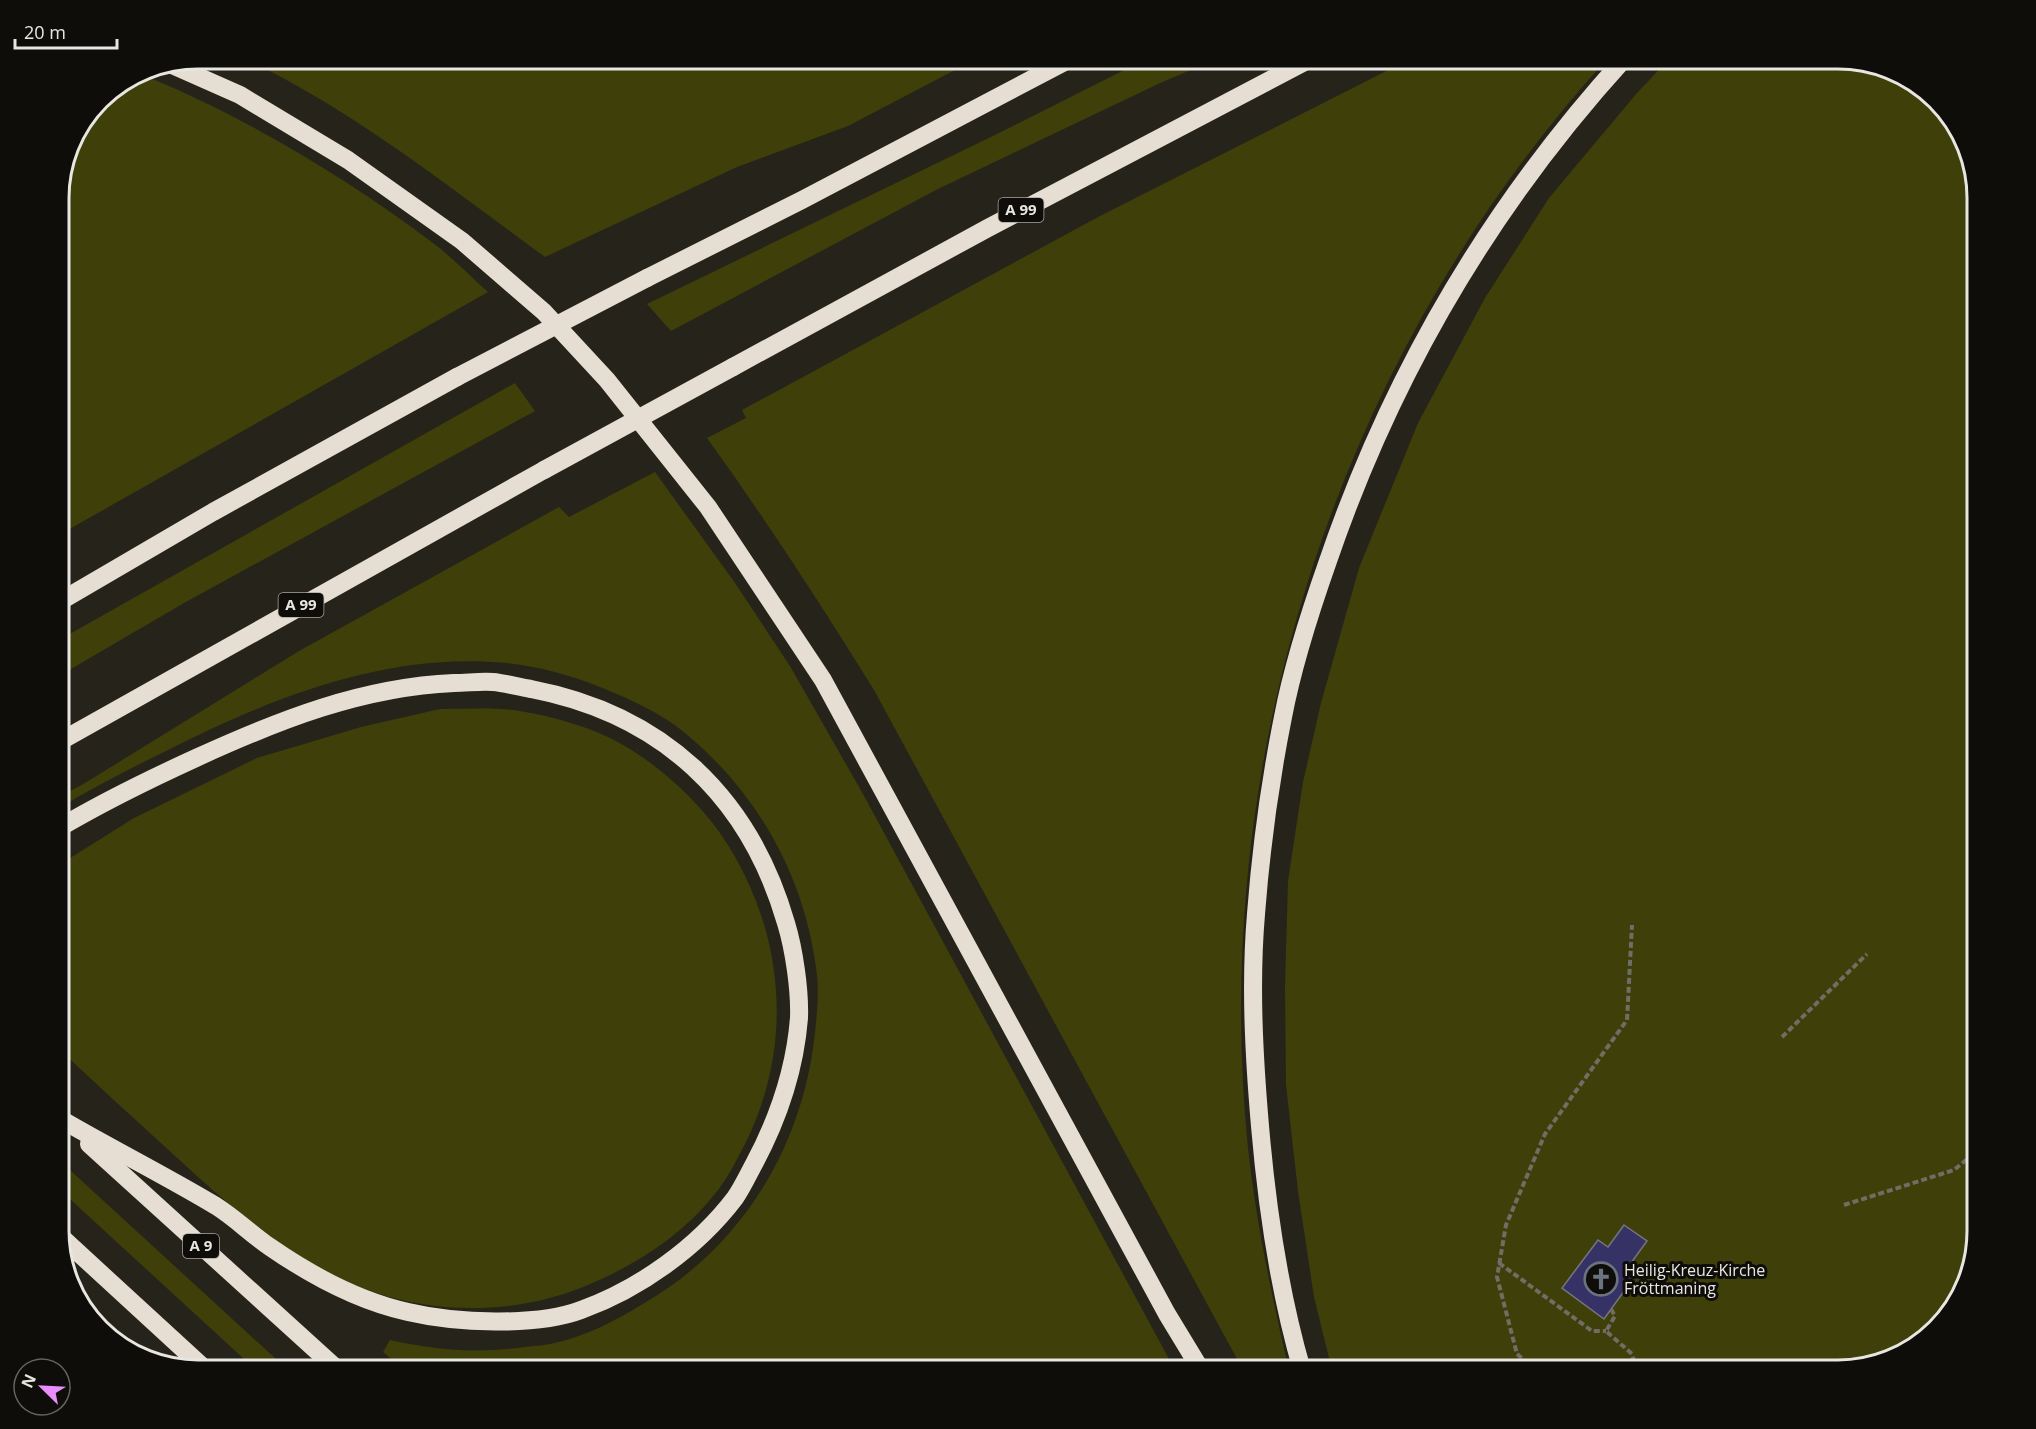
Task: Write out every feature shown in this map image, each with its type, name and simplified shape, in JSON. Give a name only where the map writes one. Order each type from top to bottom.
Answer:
[{"type":"highway","points":[[69,596],[213,512],[457,377],[802,200],[1050,69]]},
{"type":"highway","name":"A 99","points":[[69,736],[544,470],[988,228],[1291,69]]},
{"type":"highway","points":[[1299,1360],[1278,1269],[1264,1167],[1257,1087],[1254,1004],[1256,916],[1268,807],[1283,714],[1307,620],[1336,535],[1367,456],[1400,385],[1437,315],[1483,239],[1531,172],[1615,69]]},
{"type":"highway","points":[[183,70],[240,95],[348,160],[462,241],[544,312],[591,363],[708,507],[823,680],[1167,1314],[1194,1360]]},
{"type":"highway","points":[[69,823],[160,774],[242,737],[324,706],[386,690],[441,684],[493,682],[564,695],[605,710],[649,733],[685,760],[717,790],[754,842],[776,890],[792,945],[799,1015],[790,1074],[773,1126],[736,1196],[699,1237],[664,1265],[627,1289],[577,1312],[543,1318],[508,1321],[462,1320],[409,1313],[367,1299],[319,1278],[268,1246],[220,1209],[69,1124]]},
{"type":"highway","name":"A 9","points":[[69,1126],[326,1360]]},
{"type":"highway","points":[[70,1245],[195,1360]]},
{"type":"path","points":[[1523,1360],[1517,1354],[1497,1277],[1506,1225],[1545,1134],[1627,1020],[1632,925]]},
{"type":"path","points":[[1782,1037],[1867,954]]},
{"type":"path","points":[[1844,1205],[1953,1170],[1967,1159]]},
{"type":"path","points":[[1499,1263],[1592,1331],[1606,1331],[1632,1354],[1633,1360]]},
{"type":"path","points":[[1606,1331],[1615,1316],[1611,1309]]},
{"type":"shaded area","points":[[265,69],[957,69],[848,126],[737,167],[545,257],[400,151],[325,102]]},
{"type":"shaded area","points":[[1126,69],[1193,69],[936,190],[671,331],[647,304]]},
{"type":"shaded area","points":[[1390,69],[1599,69],[1514,173],[1433,297],[1366,428],[1313,565],[1274,707],[1250,853],[1241,1000],[1251,1176],[1265,1260],[1287,1360],[1238,1360],[874,690],[793,562],[707,438],[746,418],[742,410],[1100,216]]},
{"type":"shaded area","points":[[1660,69],[1863,71],[1895,82],[1929,107],[1950,134],[1963,165],[1967,198],[1967,1231],[1963,1264],[1954,1288],[1945,1303],[1923,1328],[1895,1347],[1863,1358],[1846,1360],[1330,1360],[1314,1297],[1298,1191],[1286,1085],[1285,987],[1288,881],[1303,782],[1321,703],[1359,568],[1418,423],[1485,298],[1549,198]]},
{"type":"shaded area","points":[[151,78],[215,107],[328,171],[433,243],[488,292],[69,529],[70,181],[82,141],[91,126],[113,101],[141,82]]},
{"type":"shaded area","points":[[515,383],[535,411],[184,603],[69,670],[69,634]]},
{"type":"shaded area","points":[[655,472],[735,583],[790,666],[863,794],[1170,1360],[392,1360],[383,1352],[390,1340],[438,1348],[501,1350],[542,1345],[576,1337],[612,1321],[681,1279],[740,1221],[763,1187],[783,1151],[798,1113],[809,1073],[815,1032],[818,989],[811,940],[790,872],[775,841],[735,783],[685,733],[665,719],[611,692],[577,679],[542,669],[506,663],[461,661],[417,665],[373,672],[330,683],[246,713],[98,785],[69,802],[69,792],[299,651],[559,507],[569,517]]},
{"type":"shaded area","points":[[440,709],[510,710],[560,720],[612,739],[647,760],[695,802],[720,833],[742,869],[758,906],[769,945],[776,985],[776,1025],[772,1065],[761,1105],[745,1144],[727,1177],[689,1222],[660,1246],[595,1282],[542,1300],[487,1308],[459,1308],[403,1300],[347,1282],[293,1252],[243,1216],[69,1058],[69,859],[134,818],[257,758],[361,727]]},
{"type":"shaded area","points":[[69,1169],[277,1360],[245,1360],[69,1198]]},
{"type":"building","name":"Heilig-Kreuz-Kirche Fröttmaning","points":[[1624,1225],[1647,1241],[1631,1263],[1640,1269],[1604,1319],[1562,1288],[1598,1240],[1608,1247]]},
{"type":"place","name":"Heilig-Kreuz-Kirche Fröttmaning","points":[[1601,1279]]}]
